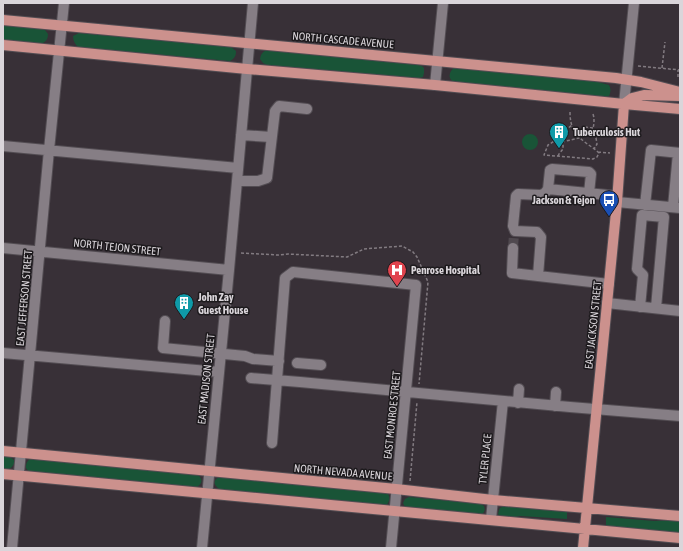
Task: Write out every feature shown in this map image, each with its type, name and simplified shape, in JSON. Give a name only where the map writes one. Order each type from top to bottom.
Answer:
[{"type":"main road","name":"NORTH CASCADE AVENUE","points":[[3,20],[437,60],[627,80],[680,92]]},
{"type":"main road","points":[[3,45],[680,109]]},
{"type":"main road","points":[[624,104],[632,98],[644,95],[680,96]]},
{"type":"main road","name":"EAST JACKSON STREET","points":[[583,548],[617,199],[624,104]]},
{"type":"main road","name":"NORTH NEVADA AVENUE","points":[[3,451],[396,489],[493,500],[680,516]]},
{"type":"main road","points":[[3,474],[680,538]]},
{"type":"street","name":"EAST JEFFERSON STREET","points":[[12,548],[64,3]]},
{"type":"street","name":"EAST MADISON STREET","points":[[202,548],[253,3]]},
{"type":"street","points":[[435,85],[443,3]]},
{"type":"street","points":[[624,104],[634,3]]},
{"type":"street","points":[[237,181],[258,181],[267,178],[274,111],[279,106],[307,109]]},
{"type":"street","points":[[241,135],[271,137]]},
{"type":"street","points":[[3,146],[238,168]]},
{"type":"street","points":[[548,189],[589,193],[645,205],[676,208],[679,153],[651,150],[645,205]]},
{"type":"street","points":[[538,276],[541,236],[537,232],[515,232],[512,226],[516,196],[518,194],[541,195],[545,193],[548,189],[550,170],[552,169],[589,172],[589,193]]},
{"type":"street","points":[[640,307],[643,275],[637,269],[642,215],[664,217],[656,308]]},
{"type":"street","name":"NORTH TEJON STREET","points":[[3,248],[229,270]]},
{"type":"street","points":[[513,248],[512,273],[609,284]]},
{"type":"street","name":"EAST MONROE STREET","points":[[278,361],[285,278],[293,272],[416,285],[391,548]]},
{"type":"street","points":[[607,303],[680,311]]},
{"type":"street","points":[[165,321],[163,348],[245,356],[253,359],[278,361],[272,442]]},
{"type":"street","points":[[3,352],[219,372]]},
{"type":"street","points":[[297,363],[321,365]]},
{"type":"street","points":[[251,378],[596,410],[680,416]]},
{"type":"street","points":[[518,403],[520,388]]},
{"type":"street","points":[[555,406],[556,392]]},
{"type":"street","name":"TYLER PLACE","points":[[491,519],[503,401]]},
{"type":"path","points":[[662,68],[665,42]]},
{"type":"path","points":[[636,66],[679,70],[678,77]]},
{"type":"path","points":[[570,112],[570,122],[576,135],[598,152],[610,153]]},
{"type":"path","points":[[594,114],[593,133],[597,144],[594,149]]},
{"type":"path","points":[[572,125],[559,138],[548,145],[544,155],[593,159],[597,157],[598,152]]},
{"type":"path","points":[[580,138],[585,127],[593,128]]},
{"type":"path","points":[[558,156],[563,149],[563,144],[559,138]]},
{"type":"path","points":[[562,142],[580,138]]},
{"type":"path","points":[[239,252],[347,257],[364,249],[402,246],[413,252],[417,257],[428,282],[410,482]]},
{"type":"green space","points":[[3,25],[42,29],[48,34],[48,37],[41,44],[3,40]]},
{"type":"green space","points":[[79,33],[231,47],[236,51],[236,54],[230,61],[78,47],[74,42],[73,36]]},
{"type":"green space","points":[[267,50],[418,65],[424,68],[424,73],[423,77],[419,78],[267,65],[260,59],[262,53]]},
{"type":"green space","points":[[455,67],[594,81],[609,85],[610,91],[609,96],[605,97],[454,82],[450,79],[450,75],[451,71]]},
{"type":"green space","points":[[530,134],[537,139],[538,142],[533,149],[530,150],[523,145],[522,142],[527,135]]},
{"type":"green space","points":[[3,456],[10,457],[14,460],[14,464],[9,469],[3,469]]},
{"type":"green space","points":[[31,458],[197,474],[202,481],[197,487],[29,472],[26,465]]},
{"type":"green space","points":[[219,477],[386,492],[389,495],[389,499],[386,506],[219,489],[214,483]]},
{"type":"green space","points":[[409,497],[481,504],[484,506],[485,511],[479,517],[405,507],[403,503],[405,499]]},
{"type":"green space","points":[[504,506],[567,512],[567,519],[520,516],[505,519],[498,514],[500,508]]},
{"type":"green space","points":[[606,517],[654,521],[680,520],[680,533],[606,526]]},
{"type":"tunnel","points":[[513,248],[514,234]]},
{"type":"place","name":"Tuberculosis Hut","points":[[559,149]]},
{"type":"place","name":"Jackson & Tejon","points":[[609,217]]},
{"type":"place","name":"Penrose Hospital","points":[[397,287]]},
{"type":"place","name":"John Zay Guest House","points":[[184,320]]}]
